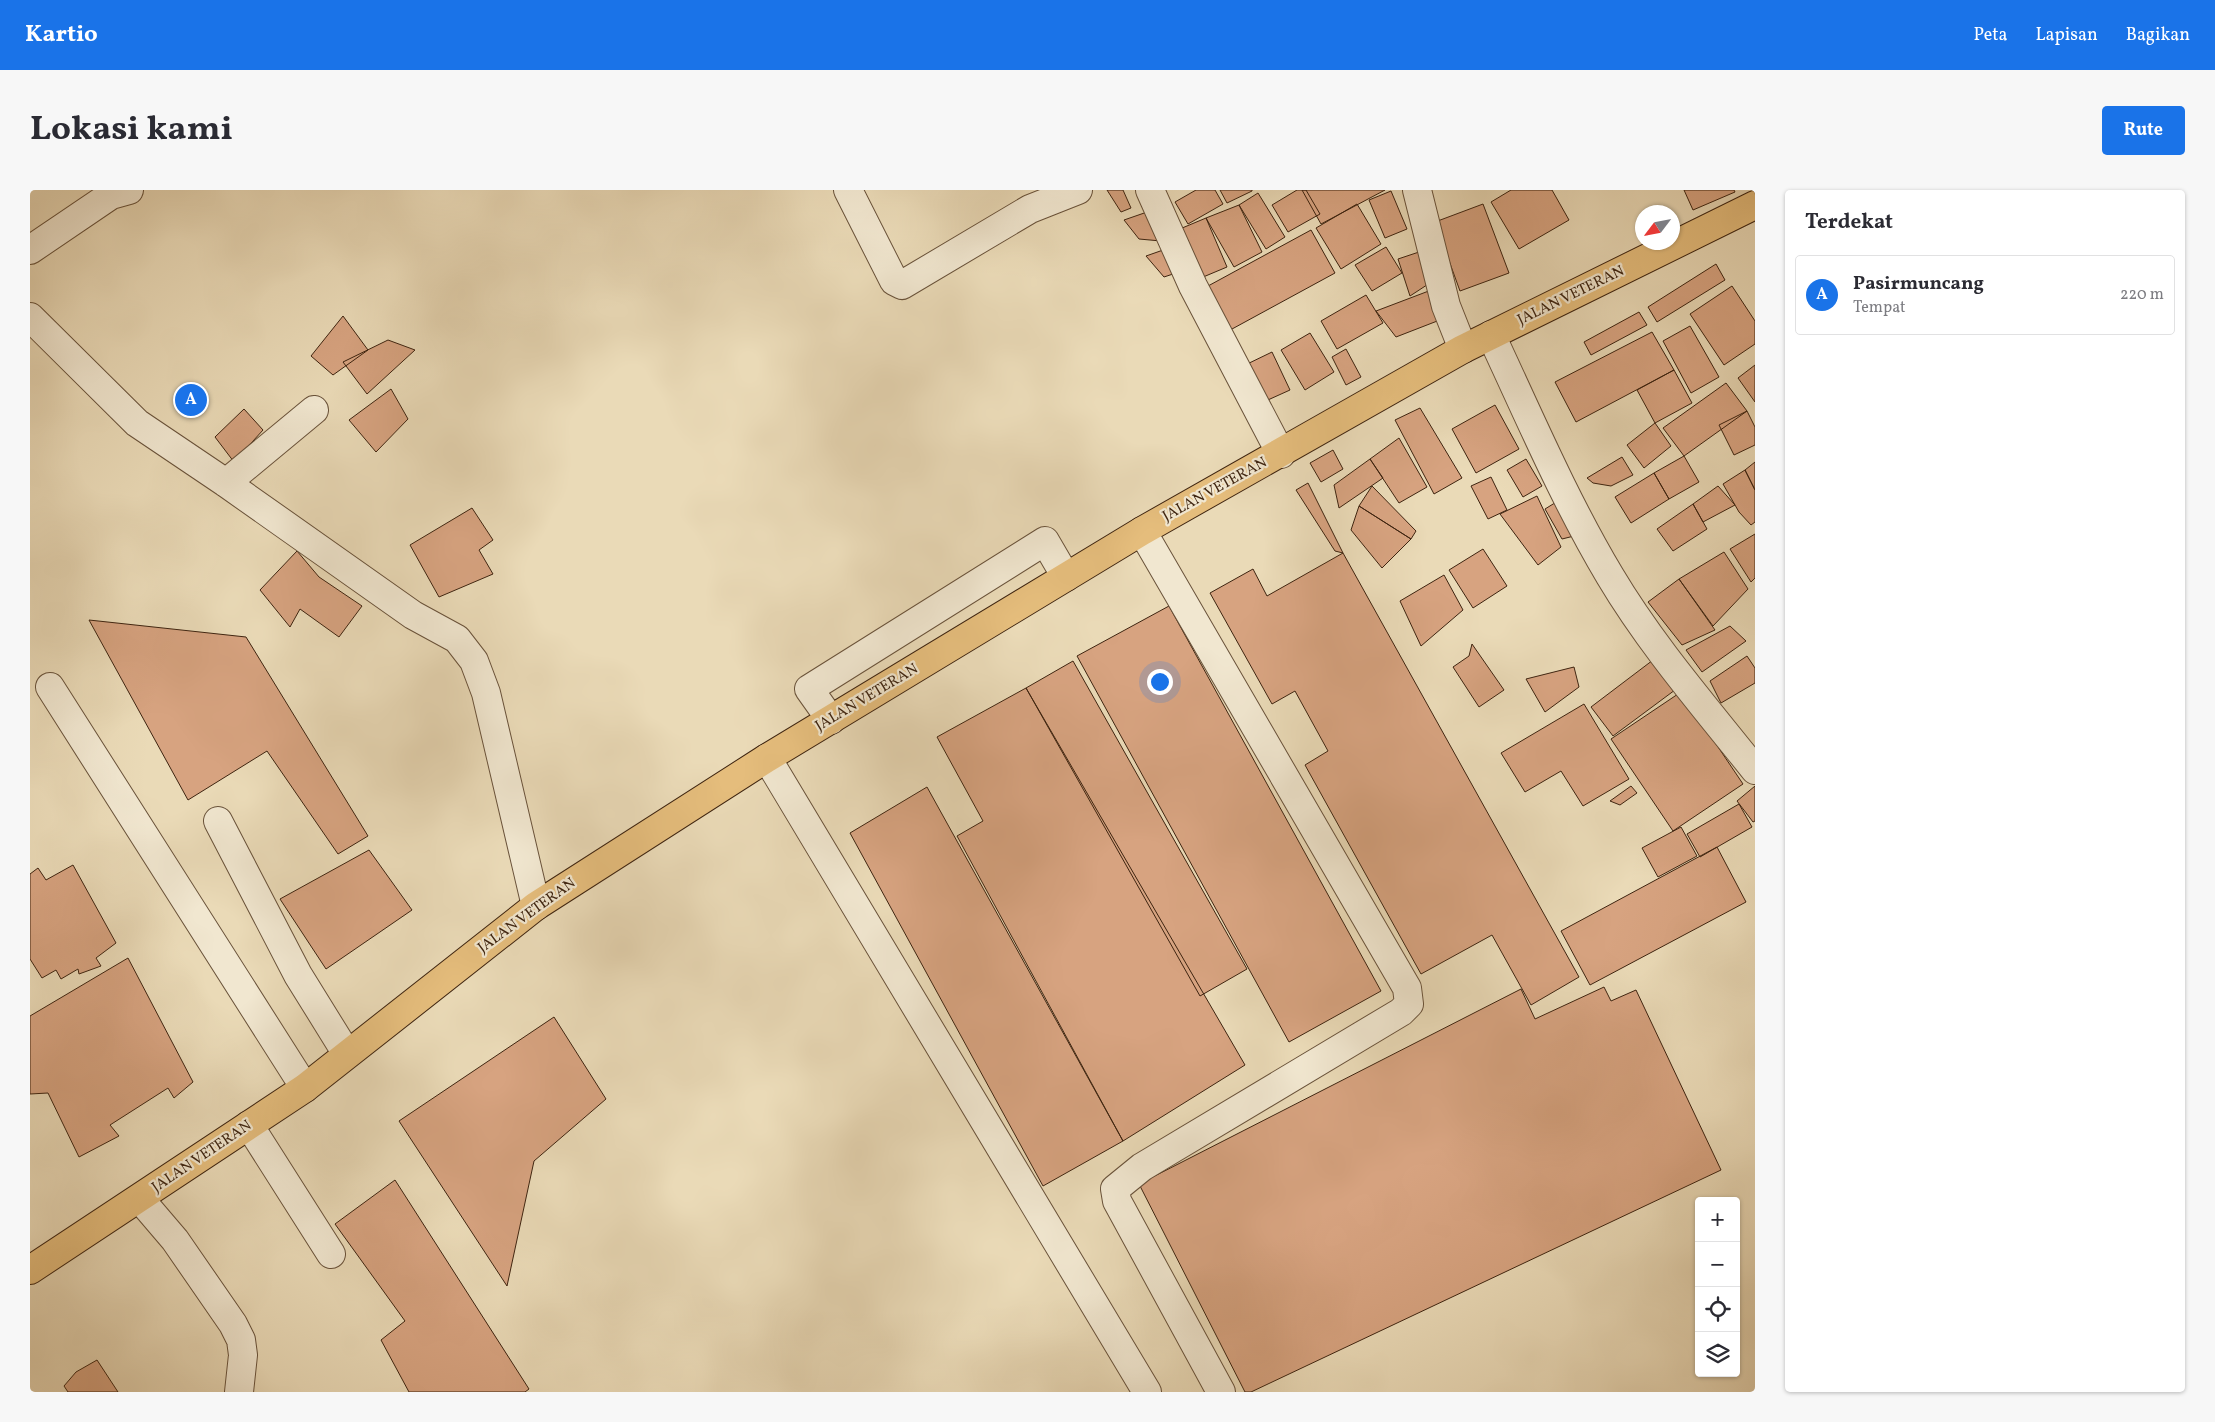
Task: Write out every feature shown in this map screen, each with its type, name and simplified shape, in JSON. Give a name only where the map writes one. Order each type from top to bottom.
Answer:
[{"type":"highway","name":"JALAN VETERAN","points":[[30,1270],[140,1199],[305,1088],[536,906],[767,758],[1142,531],[1463,349],[1755,206]]},
{"type":"street","points":[[30,250],[112,195],[129,190]]},
{"type":"street","points":[[848,190],[894,281],[902,285],[1030,209],[1078,190]]},
{"type":"street","points":[[1150,190],[1193,286],[1280,454]]},
{"type":"street","points":[[1417,190],[1446,306],[1463,349]]},
{"type":"street","points":[[30,317],[137,423],[226,483],[413,615],[457,639],[474,661],[486,693],[536,906]]},
{"type":"street","points":[[1491,335],[1574,512],[1610,576],[1658,647],[1755,770]]},
{"type":"street","points":[[226,483],[314,410]]},
{"type":"street","points":[[1142,531],[1408,988],[1410,1004],[1401,1012],[1142,1167],[1115,1189],[1117,1201],[1221,1392]]},
{"type":"street","points":[[830,720],[809,689],[1044,541],[1066,578]]},
{"type":"street","points":[[50,687],[305,1088]]},
{"type":"street","points":[[767,758],[1147,1392]]},
{"type":"street","points":[[218,821],[298,974],[347,1054]]},
{"type":"street","points":[[249,1125],[331,1254]]},
{"type":"street","points":[[140,1199],[176,1240],[233,1324],[241,1340],[243,1355],[239,1392]]},
{"type":"building","points":[[1107,190],[1123,190],[1131,208],[1121,212]]},
{"type":"building","points":[[1196,190],[1215,190],[1223,204],[1188,224],[1175,202]]},
{"type":"building","points":[[1220,190],[1252,190],[1252,191],[1227,203]]},
{"type":"building","points":[[1297,190],[1306,190],[1320,214],[1288,232],[1272,205]]},
{"type":"building","points":[[1302,190],[1385,190],[1321,224]]},
{"type":"building","points":[[1511,190],[1552,190],[1569,220],[1519,249],[1491,202]]},
{"type":"building","points":[[1684,190],[1734,190],[1735,192],[1693,210]]},
{"type":"building","points":[[1391,191],[1407,229],[1385,238],[1369,200]]},
{"type":"building","points":[[1258,193],[1285,237],[1266,249],[1239,205]]},
{"type":"building","points":[[1357,204],[1381,244],[1341,269],[1316,228]]},
{"type":"building","points":[[1483,204],[1509,273],[1460,291],[1435,222]]},
{"type":"building","points":[[1239,205],[1262,252],[1234,267],[1206,218]]},
{"type":"building","points":[[1150,211],[1161,241],[1139,239],[1124,220]]},
{"type":"building","points":[[1206,218],[1227,267],[1196,280],[1175,231]]},
{"type":"building","points":[[1311,230],[1335,273],[1221,335],[1197,292]]},
{"type":"building","points":[[1386,247],[1402,273],[1372,291],[1355,265]]},
{"type":"building","points":[[1166,249],[1176,273],[1164,277],[1146,256]]},
{"type":"building","points":[[1419,252],[1436,279],[1410,296],[1398,259]]},
{"type":"building","points":[[1716,264],[1725,280],[1657,322],[1648,307]]},
{"type":"building","points":[[1732,286],[1755,321],[1755,344],[1724,365],[1690,314]]},
{"type":"building","points":[[1434,289],[1445,318],[1396,337],[1376,311]]},
{"type":"building","points":[[1366,295],[1383,323],[1337,349],[1321,321]]},
{"type":"building","points":[[1639,312],[1647,325],[1591,355],[1584,342]]},
{"type":"building","points":[[343,316],[368,350],[333,375],[311,356]]},
{"type":"building","points":[[1690,326],[1719,377],[1691,393],[1663,341]]},
{"type":"building","points":[[1652,332],[1674,370],[1576,422],[1555,382]]},
{"type":"building","points":[[1310,333],[1334,372],[1305,390],[1281,350]]},
{"type":"building","points":[[388,340],[415,350],[367,394],[343,362]]},
{"type":"building","points":[[1346,349],[1361,377],[1346,385],[1332,357]]},
{"type":"building","points":[[1272,352],[1290,390],[1259,404],[1241,367]]},
{"type":"building","points":[[1755,365],[1755,402],[1738,378]]},
{"type":"building","points":[[1674,370],[1692,403],[1655,423],[1637,390]]},
{"type":"building","points":[[1726,383],[1747,411],[1684,456],[1663,428]]},
{"type":"building","points":[[391,389],[408,419],[376,452],[349,420]]},
{"type":"building","points":[[1495,405],[1519,449],[1476,473],[1452,429]]},
{"type":"building","points":[[1420,408],[1462,478],[1434,494],[1395,420]]},
{"type":"building","points":[[244,409],[263,430],[234,462],[215,437]]},
{"type":"building","points":[[1747,411],[1755,427],[1755,445],[1734,455],[1719,425]]},
{"type":"building","points":[[1655,423],[1671,446],[1644,468],[1627,445]]},
{"type":"building","points":[[1399,438],[1427,487],[1399,503],[1370,459]]},
{"type":"building","points":[[1333,450],[1343,469],[1321,482],[1310,463]]},
{"type":"building","points":[[1684,456],[1699,482],[1669,499],[1654,473]]},
{"type":"building","points":[[1622,457],[1633,475],[1611,486],[1593,483],[1587,478]]},
{"type":"building","points":[[1370,459],[1383,478],[1339,508],[1334,485]]},
{"type":"building","points":[[1526,459],[1542,486],[1523,497],[1507,470]]},
{"type":"building","points":[[1755,462],[1755,490],[1745,470]]},
{"type":"building","points":[[1745,470],[1755,490],[1755,522],[1751,525],[1739,512],[1723,484]]},
{"type":"building","points":[[1654,473],[1669,499],[1631,523],[1615,497]]},
{"type":"building","points":[[1491,477],[1507,510],[1488,519],[1471,486]]},
{"type":"building","points":[[1308,483],[1343,553],[1335,551],[1296,490]]},
{"type":"building","points":[[1372,486],[1416,531],[1411,539],[1359,506]]},
{"type":"building","points":[[1718,486],[1735,505],[1703,522],[1693,504]]},
{"type":"building","points":[[1537,496],[1561,547],[1538,565],[1500,514]]},
{"type":"building","points":[[1558,501],[1578,535],[1562,539],[1545,509]]},
{"type":"building","points":[[1693,504],[1707,529],[1673,551],[1657,529]]},
{"type":"building","points":[[1359,506],[1411,539],[1382,568],[1351,530]]},
{"type":"building","points":[[472,508],[493,540],[479,550],[493,574],[439,597],[410,545]]},
{"type":"building","points":[[1755,534],[1755,578],[1751,582],[1730,549]]},
{"type":"building","points":[[1483,549],[1507,586],[1473,608],[1449,570]]},
{"type":"building","points":[[297,551],[319,577],[362,606],[339,637],[300,609],[290,627],[260,590]]},
{"type":"building","points":[[1724,552],[1748,589],[1713,626],[1679,579]]},
{"type":"building","points":[[1343,553],[1579,977],[1531,1005],[1492,935],[1421,974],[1305,765],[1328,751],[1295,691],[1272,704],[1210,593],[1253,569],[1267,596]]},
{"type":"building","points":[[1444,575],[1463,610],[1421,646],[1400,601]]},
{"type":"building","points":[[1679,579],[1715,630],[1682,645],[1648,602]]},
{"type":"building","points":[[1169,606],[1381,991],[1289,1042],[1077,656]]},
{"type":"building","points":[[89,620],[246,637],[368,836],[338,854],[267,751],[188,800]]},
{"type":"building","points":[[1730,626],[1746,641],[1702,672],[1686,650]]},
{"type":"building","points":[[1472,644],[1504,690],[1479,707],[1453,667],[1469,656]]},
{"type":"building","points":[[1747,656],[1755,668],[1755,683],[1721,703],[1710,681]]},
{"type":"building","points":[[1657,657],[1679,687],[1613,736],[1591,707]]},
{"type":"building","points":[[1073,661],[1247,969],[1200,996],[1026,688]]},
{"type":"building","points":[[1574,667],[1579,687],[1545,712],[1526,679]]},
{"type":"building","points":[[1026,688],[1245,1065],[1123,1141],[957,836],[983,821],[937,737]]},
{"type":"building","points":[[1681,692],[1743,784],[1673,831],[1611,739]]},
{"type":"building","points":[[1584,704],[1629,779],[1583,806],[1561,771],[1525,792],[1501,753]]},
{"type":"building","points":[[1631,786],[1637,793],[1620,805],[1610,801]]},
{"type":"building","points":[[1755,786],[1755,821],[1753,822],[1737,801]]},
{"type":"building","points":[[927,787],[1123,1141],[1043,1186],[850,833]]},
{"type":"building","points":[[1739,804],[1752,827],[1700,857],[1687,834]]},
{"type":"building","points":[[1681,827],[1697,856],[1658,877],[1642,848]]},
{"type":"building","points":[[1717,847],[1746,902],[1590,985],[1561,931]]},
{"type":"building","points":[[369,850],[412,910],[326,969],[280,899]]},
{"type":"building","points":[[73,865],[116,943],[96,958],[101,966],[79,974],[78,969],[61,979],[56,970],[42,978],[30,959],[30,874],[38,868],[46,880]]},
{"type":"building","points":[[128,958],[193,1082],[174,1098],[168,1088],[110,1125],[119,1136],[79,1157],[48,1093],[30,1094],[30,1016]]},
{"type":"building","points":[[1604,987],[1611,1001],[1636,990],[1721,1170],[1251,1392],[1245,1392],[1139,1184],[1521,989],[1535,1019]]},
{"type":"building","points":[[554,1017],[606,1099],[534,1161],[507,1286],[399,1121]]},
{"type":"building","points":[[395,1180],[529,1389],[525,1392],[409,1392],[381,1340],[405,1321],[335,1224]]},
{"type":"building","points":[[97,1360],[118,1392],[68,1392],[64,1386],[76,1372]]},
{"type":"place","name":"Pasirmuncang","points":[[191,400]]}]
